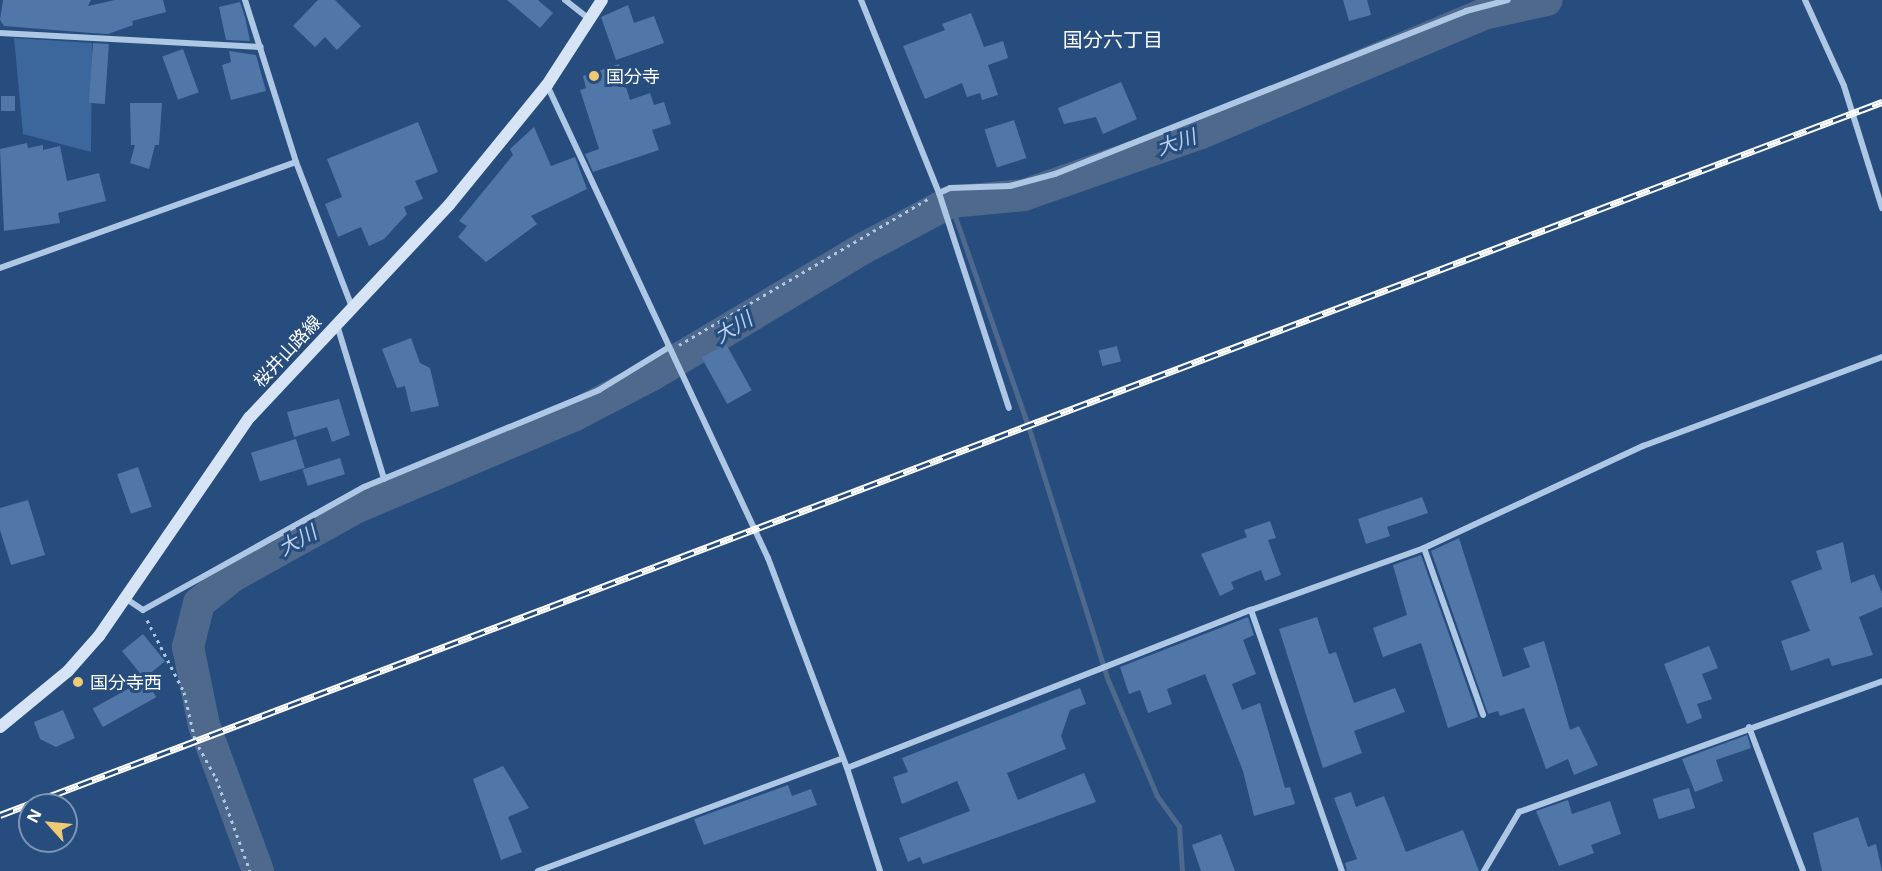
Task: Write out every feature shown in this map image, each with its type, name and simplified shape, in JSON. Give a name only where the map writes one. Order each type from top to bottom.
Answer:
[{"type":"main road","name":"桜井山路線","points":[[0,727],[68,671],[128,600],[194,495],[249,418],[449,205],[547,85],[603,0]]},
{"type":"street","points":[[245,0],[296,162],[352,307]]},
{"type":"street","points":[[565,0],[589,19]]},
{"type":"street","points":[[861,0],[939,193],[1009,408]]},
{"type":"street","points":[[939,193],[950,188],[1010,186],[1055,174],[1466,11],[1508,0]]},
{"type":"street","points":[[1805,0],[1844,86],[1882,208]]},
{"type":"street","points":[[0,33],[261,47]]},
{"type":"street","points":[[547,85],[666,349],[768,558],[840,759],[847,768],[880,871]]},
{"type":"street","points":[[1,266],[296,162]]},
{"type":"street","points":[[337,324],[384,479]]},
{"type":"street","points":[[128,600],[142,610],[384,479],[599,390],[666,349]]},
{"type":"street","points":[[847,768],[1251,610],[1424,548],[1643,446],[1882,357]]},
{"type":"street","points":[[1424,548],[1483,715]]},
{"type":"street","points":[[1251,610],[1342,871]]},
{"type":"street","points":[[1484,871],[1519,812],[1749,727],[1882,681]]},
{"type":"street","points":[[1749,727],[1803,871]]},
{"type":"street","points":[[538,871],[840,759]]},
{"type":"path","points":[[666,349],[939,193]]},
{"type":"path","points":[[142,610],[184,693],[195,740],[216,778],[250,871]]},
{"type":"shaded area","points":[[14,38],[92,43],[91,152],[23,134]]},
{"type":"building","points":[[3,0],[91,0],[88,6],[115,0],[163,0],[166,12],[132,21],[133,25],[108,34],[92,33],[4,26],[0,20]]},
{"type":"building","points":[[318,0],[335,0],[361,26],[337,50],[325,37],[315,47],[293,26]]},
{"type":"building","points":[[507,0],[538,0],[553,13],[540,28]]},
{"type":"building","points":[[1343,0],[1367,0],[1371,15],[1349,21]]},
{"type":"building","points":[[240,2],[250,41],[226,40],[219,7]]},
{"type":"building","points":[[628,5],[634,23],[654,16],[664,43],[616,60],[601,17]]},
{"type":"building","points":[[971,13],[984,47],[1003,41],[1008,58],[988,65],[998,95],[982,100],[980,93],[967,97],[962,83],[925,99],[903,46],[945,30],[942,24]]},
{"type":"building","points":[[93,43],[109,44],[105,104],[89,103]]},
{"type":"building","points":[[183,49],[199,92],[178,100],[162,57]]},
{"type":"building","points":[[229,51],[256,55],[266,91],[231,100],[222,65],[231,62]]},
{"type":"building","points":[[619,64],[630,100],[650,93],[654,105],[664,102],[671,124],[652,130],[659,150],[593,172],[585,154],[599,149],[580,90],[586,88],[583,76]]},
{"type":"building","points":[[1121,82],[1137,119],[1103,134],[1096,117],[1064,124],[1058,108]]},
{"type":"building","points":[[1,96],[15,96],[15,111],[1,111]]},
{"type":"building","points":[[130,103],[162,103],[159,145],[155,145],[149,169],[130,163],[135,145],[131,145]]},
{"type":"building","points":[[1014,120],[1026,158],[997,168],[985,130]]},
{"type":"building","points":[[418,122],[438,172],[415,181],[423,199],[404,207],[407,214],[384,239],[369,246],[361,227],[338,237],[325,204],[342,197],[327,159]]},
{"type":"building","points":[[534,127],[551,166],[575,157],[587,189],[531,216],[537,224],[486,262],[458,237],[467,226],[459,221],[513,155],[510,149]]},
{"type":"building","points":[[27,143],[28,148],[43,145],[43,150],[60,146],[67,181],[99,173],[106,201],[58,213],[60,223],[4,231],[0,149]]},
{"type":"building","points":[[411,338],[420,363],[430,368],[439,406],[411,412],[405,386],[397,388],[382,349]]},
{"type":"building","points":[[726,344],[752,390],[727,404],[702,358]]},
{"type":"building","points":[[1117,346],[1121,362],[1102,366],[1099,351]]},
{"type":"building","points":[[339,399],[350,435],[332,442],[327,427],[294,437],[287,412]]},
{"type":"building","points":[[296,439],[305,468],[260,481],[251,453]]},
{"type":"building","points":[[340,458],[345,474],[308,486],[303,469]]},
{"type":"building","points":[[138,467],[152,507],[131,514],[117,474]]},
{"type":"building","points":[[1422,497],[1428,513],[1387,527],[1390,536],[1366,544],[1358,519]]},
{"type":"building","points":[[28,500],[45,555],[11,565],[0,530],[0,508]]},
{"type":"building","points":[[1270,521],[1276,538],[1268,540],[1281,575],[1265,581],[1261,570],[1231,582],[1234,589],[1220,596],[1201,554],[1247,537],[1244,530]]},
{"type":"building","points":[[1459,538],[1503,677],[1530,667],[1523,648],[1544,641],[1570,730],[1579,726],[1598,765],[1574,775],[1568,759],[1546,769],[1524,708],[1500,716],[1498,711],[1488,714],[1431,551]]},
{"type":"building","points":[[1843,542],[1851,583],[1874,574],[1882,593],[1882,607],[1859,617],[1873,655],[1832,666],[1829,658],[1791,671],[1781,641],[1810,631],[1791,581],[1822,569],[1816,551]]},
{"type":"building","points":[[1421,555],[1478,717],[1448,728],[1421,643],[1383,657],[1373,628],[1407,615],[1393,565]]},
{"type":"building","points":[[1248,617],[1254,635],[1243,640],[1256,674],[1232,684],[1242,710],[1260,703],[1285,788],[1290,787],[1295,804],[1254,816],[1243,771],[1205,674],[1167,689],[1172,704],[1148,713],[1140,690],[1129,694],[1120,667]]},
{"type":"building","points":[[1317,617],[1329,654],[1336,652],[1354,703],[1395,688],[1405,712],[1354,731],[1362,753],[1323,768],[1279,629]]},
{"type":"building","points":[[143,634],[165,661],[144,678],[122,651]]},
{"type":"building","points":[[1709,646],[1718,668],[1702,674],[1712,699],[1697,704],[1702,718],[1687,724],[1664,664]]},
{"type":"building","points":[[146,679],[156,697],[103,727],[93,709]]},
{"type":"building","points":[[1080,688],[1086,704],[1070,710],[1061,736],[1066,749],[1007,773],[1018,800],[1084,773],[1096,802],[923,864],[920,857],[908,862],[899,838],[970,811],[957,781],[902,804],[893,777],[908,772],[902,758]]},
{"type":"building","points":[[63,710],[75,738],[56,747],[40,739],[34,722]]},
{"type":"building","points":[[1747,735],[1751,748],[1716,760],[1723,781],[1695,792],[1682,759]]},
{"type":"building","points":[[503,766],[529,808],[508,817],[522,852],[501,860],[473,779]]},
{"type":"building","points":[[788,785],[792,796],[811,789],[817,805],[704,845],[694,819]]},
{"type":"building","points":[[1689,788],[1695,808],[1659,819],[1653,799]]},
{"type":"building","points":[[1351,792],[1356,807],[1384,796],[1406,852],[1463,830],[1479,871],[1347,871],[1345,863],[1357,859],[1334,798]]},
{"type":"building","points":[[1568,800],[1572,814],[1610,801],[1621,834],[1591,845],[1594,853],[1559,866],[1536,811]]},
{"type":"building","points":[[1858,817],[1868,847],[1876,844],[1882,871],[1822,871],[1813,833]]},
{"type":"building","points":[[1221,834],[1235,871],[1201,871],[1192,845]]},
{"type":"waterway","name":"大川","points":[[258,871],[204,725],[188,647],[199,603],[233,576],[355,508],[573,416],[650,376],[864,248],[950,202],[1024,195],[1201,133],[1487,13],[1547,0]]},
{"type":"waterway","points":[[950,202],[1031,435],[1108,680],[1157,796],[1179,826],[1182,871]]},
{"type":"railway","points":[[0,815],[1882,102]]},
{"type":"place","name":"国分寺","points":[[594,76]]},
{"type":"place","name":"国分寺西","points":[[78,682]]},
{"type":"district","name":"国分六丁目","points":[[1113,39]]}]
